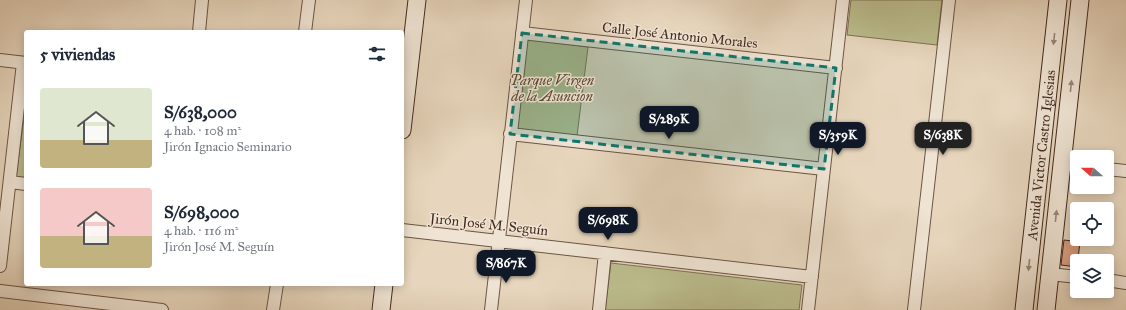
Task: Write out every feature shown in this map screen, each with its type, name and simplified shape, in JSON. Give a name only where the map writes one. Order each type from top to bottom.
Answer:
[{"type":"street","points":[[199,30],[202,0]]},
{"type":"street","points":[[305,30],[309,0]]},
{"type":"street","points":[[404,113],[417,0]]},
{"type":"street","points":[[490,310],[526,0]]},
{"type":"street","points":[[808,310],[843,0]]},
{"type":"street","points":[[914,310],[949,0]]},
{"type":"street","name":"Avenida Victor Castro Iglesias","points":[[1024,310],[1058,0]]},
{"type":"street","name":"Avenida Victor Castro Iglesias","points":[[1071,150],[1080,0]]},
{"type":"street","name":"Calle José Antonio Morales","points":[[522,33],[836,68]]},
{"type":"street","points":[[0,60],[24,63]]},
{"type":"street","points":[[0,266],[24,71]]},
{"type":"street","points":[[510,134],[824,169]]},
{"type":"street","name":"Avenida Victor Castro Iglesias","points":[[1046,310],[1050,274],[1070,165]]},
{"type":"street","points":[[1114,170],[1126,171]]},
{"type":"street","points":[[10,182],[24,184]]},
{"type":"street","name":"Jirón José M. Seguín","points":[[404,230],[812,277]]},
{"type":"street","points":[[599,310],[605,253]]},
{"type":"street","points":[[1050,274],[1070,276]]},
{"type":"street","points":[[1114,281],[1126,283]]},
{"type":"street","points":[[273,310],[277,286]]},
{"type":"street","points":[[381,310],[384,286]]},
{"type":"street","points":[[0,291],[162,310]]},
{"type":"highlighted area","points":[[522,33],[836,68],[824,169],[510,134]]},
{"type":"green space","points":[[851,0],[942,0],[937,45],[847,35]]},
{"type":"green space","name":"Parque Virgen de la Asuncion","points":[[527,39],[588,47],[577,136],[516,129]]},
{"type":"green space","points":[[24,118],[24,178],[16,177]]},
{"type":"green space","points":[[611,263],[802,285],[799,310],[605,310]]},
{"type":"building","points":[[1064,240],[1070,241],[1070,246],[1080,246],[1079,254],[1070,254],[1070,266],[1061,265]]}]
